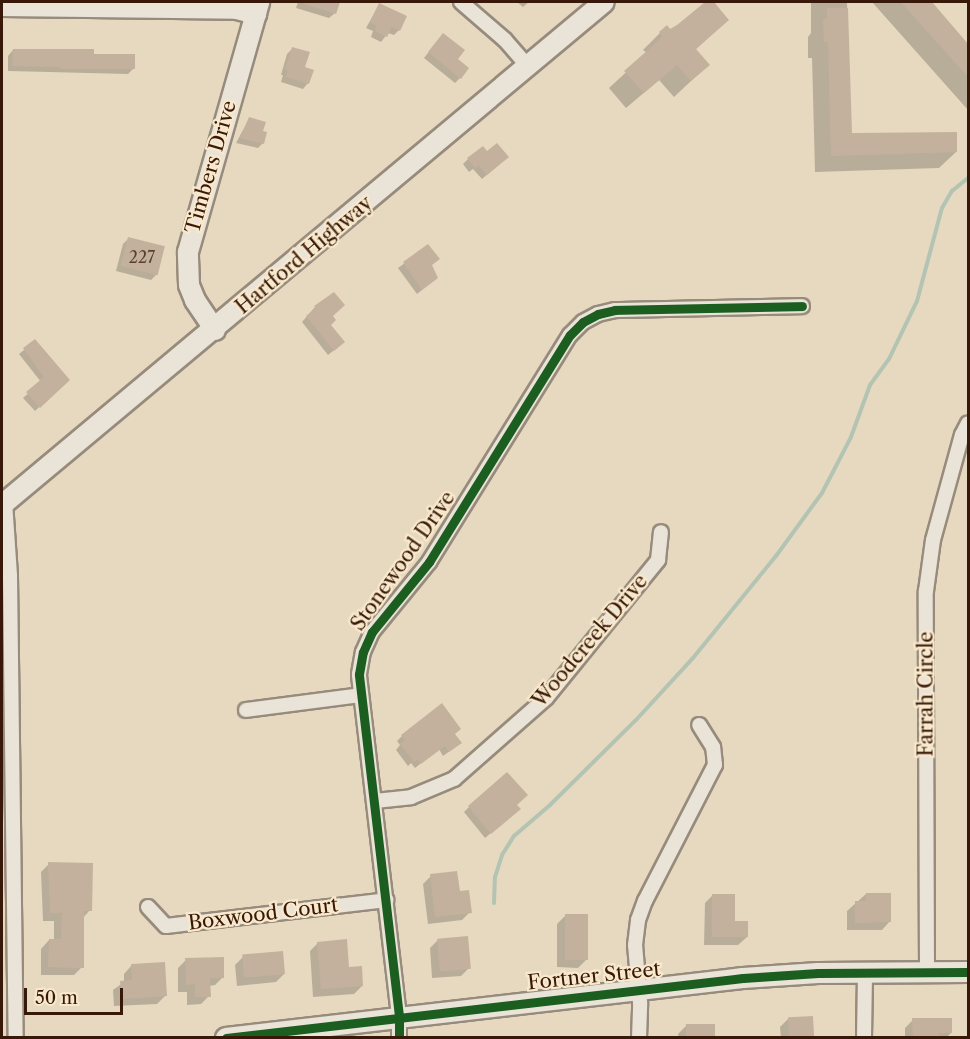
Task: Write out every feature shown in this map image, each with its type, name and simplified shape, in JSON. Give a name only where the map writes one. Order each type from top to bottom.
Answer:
[{"type":"street","points":[[461,2],[505,40],[528,66]]},
{"type":"street","name":"Hartford Highway","points":[[3,504],[215,330],[604,2]]},
{"type":"street","points":[[2,6],[97,4],[258,8]]},
{"type":"street","name":"Timbers Drive","points":[[215,330],[195,300],[189,285],[188,252],[258,8]]},
{"type":"street","name":"Stonewood Drive","points":[[399,1038],[399,1016],[361,695],[360,663],[372,632],[423,571],[570,335],[583,322],[598,314],[615,310],[802,306]]},
{"type":"street","name":"Farrah Circle","points":[[927,971],[926,591],[933,540],[962,435],[969,423]]},
{"type":"street","points":[[3,504],[10,576],[16,1038]]},
{"type":"street","name":"Woodcreek Drive","points":[[375,801],[411,797],[454,779],[546,698],[658,560],[661,532]]},
{"type":"street","points":[[246,710],[361,695]]},
{"type":"street","points":[[639,1038],[635,945],[645,901],[715,765],[713,747],[699,725]]},
{"type":"street","name":"Boxwood Court","points":[[148,907],[166,926],[386,900]]},
{"type":"street","points":[[864,1038],[865,972]]},
{"type":"street","name":"Fortner Street","points":[[226,1038],[638,988],[788,975],[969,972]]},
{"type":"building","points":[[305,2],[340,2],[336,14],[304,4]]},
{"type":"building","points":[[705,2],[714,2],[729,20],[696,49],[710,65],[691,81],[677,65],[644,93],[624,71],[657,42],[662,36],[659,32],[667,25],[670,29],[677,25]]},
{"type":"building","points":[[901,2],[932,2],[969,45],[969,78]]},
{"type":"building","points":[[379,3],[407,16],[400,31],[392,27],[387,37],[375,31],[377,26],[370,22]]},
{"type":"building","points":[[827,8],[848,8],[852,133],[957,132],[957,152],[831,156],[828,42],[824,42],[823,19],[827,19]]},
{"type":"building","points":[[443,33],[465,50],[458,59],[469,68],[461,79],[428,52]]},
{"type":"building","points":[[292,47],[310,52],[305,67],[314,70],[309,84],[286,77],[288,70],[285,69]]},
{"type":"building","points":[[13,49],[94,49],[94,54],[135,54],[135,69],[60,69],[60,67],[12,66]]},
{"type":"building","points":[[249,117],[266,122],[263,131],[267,132],[264,144],[240,138]]},
{"type":"building","points":[[497,143],[509,157],[487,175],[479,165],[475,168],[467,158],[483,146],[487,151]]},
{"type":"building","points":[[128,237],[165,246],[158,275],[121,266]]},
{"type":"building","points":[[428,244],[440,259],[432,265],[438,278],[422,290],[403,262]]},
{"type":"building","points":[[334,292],[345,305],[333,316],[336,320],[331,325],[345,342],[334,351],[306,316],[316,308],[314,306]]},
{"type":"building","points":[[35,339],[70,380],[40,408],[26,392],[44,377],[23,348]]},
{"type":"building","points":[[442,703],[461,729],[455,734],[462,743],[449,752],[445,746],[421,764],[417,759],[414,762],[400,744],[405,740],[401,735]]},
{"type":"building","points":[[507,772],[528,795],[517,805],[521,809],[491,834],[468,806]]},
{"type":"building","points":[[48,862],[93,863],[92,911],[84,911],[84,968],[48,967],[49,939],[61,939],[62,913],[50,913]]},
{"type":"building","points":[[457,871],[460,891],[469,890],[472,913],[435,917],[430,874]]},
{"type":"building","points":[[866,893],[891,893],[891,922],[855,923],[855,901],[866,901]]},
{"type":"building","points":[[712,894],[735,894],[735,921],[748,921],[748,937],[712,937]]},
{"type":"building","points":[[565,914],[588,914],[588,960],[565,960]]},
{"type":"building","points":[[468,936],[471,969],[440,972],[437,939]]},
{"type":"building","points":[[347,939],[349,967],[362,966],[363,986],[321,989],[317,942]]},
{"type":"building","points":[[283,951],[285,974],[244,977],[242,955]]},
{"type":"building","points":[[224,957],[224,978],[210,978],[211,997],[195,997],[195,984],[186,985],[185,958]]},
{"type":"building","points":[[165,962],[167,996],[122,999],[120,981],[132,980],[131,964]]},
{"type":"building","points":[[813,1016],[814,1038],[789,1038],[788,1017]]},
{"type":"building","points":[[912,1018],[952,1018],[952,1033],[939,1033],[939,1038],[913,1038]]},
{"type":"building","points":[[686,1024],[715,1024],[715,1038],[686,1038]]},
{"type":"waterway","points":[[494,903],[495,877],[502,855],[514,836],[550,805],[636,720],[693,658],[776,556],[822,493],[851,437],[870,385],[889,359],[917,301],[942,208],[952,191],[968,178]]},
{"type":"cycle path","points":[[399,1038],[399,1016],[359,674],[363,652],[372,632],[429,562],[570,335],[583,322],[598,314],[615,310],[802,306]]},
{"type":"cycle path","points":[[226,1038],[743,978],[818,973],[968,972]]}]
